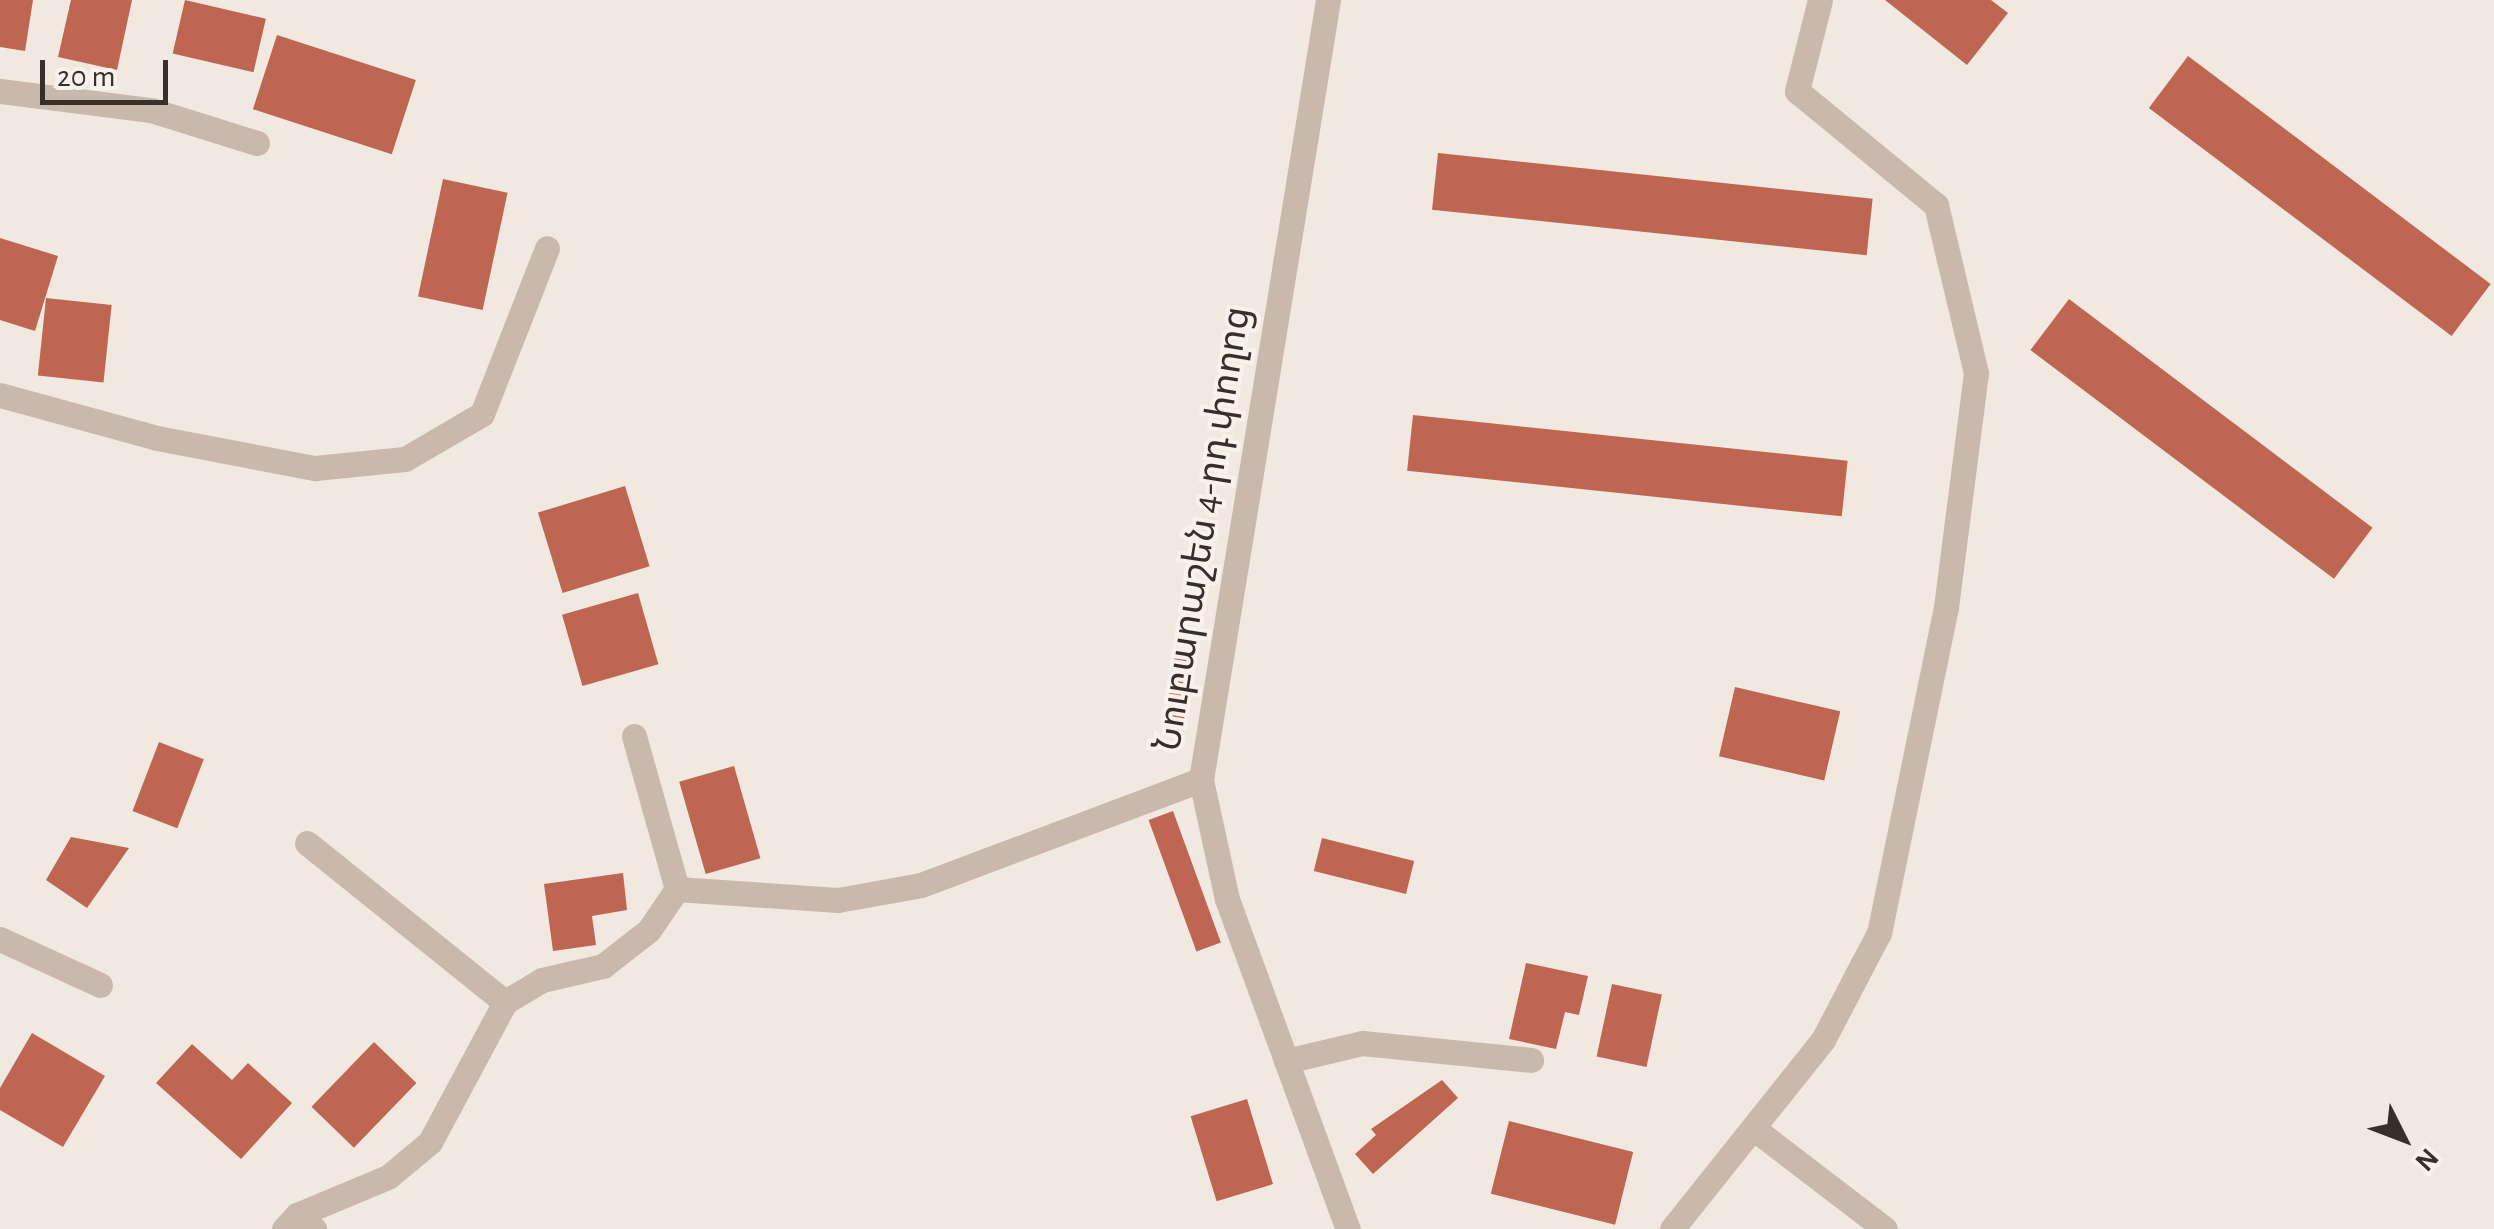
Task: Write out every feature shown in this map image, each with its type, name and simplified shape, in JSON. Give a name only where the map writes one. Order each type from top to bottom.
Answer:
[{"type":"street","name":"Նուբարաշեն 4-րդ փողոց","points":[[1328,0],[1201,780],[1227,899],[1348,1229]]},
{"type":"street","points":[[1672,1229],[1824,1040],[1879,933],[1946,607],[1976,373],[1936,206],[1797,92],[1820,0]]},
{"type":"street","points":[[0,91],[150,110],[257,143]]},
{"type":"street","points":[[0,395],[157,438],[314,468],[406,459],[482,414],[547,248]]},
{"type":"street","points":[[634,736],[677,889]]},
{"type":"street","points":[[677,889],[838,900],[921,885],[1201,780]]},
{"type":"street","points":[[307,844],[505,1002]]},
{"type":"street","points":[[298,1224],[388,1177],[430,1142],[505,1002],[542,980],[604,966],[649,930],[677,889]]},
{"type":"street","points":[[0,939],[100,986]]},
{"type":"street","points":[[1286,1061],[1362,1043],[1531,1060]]},
{"type":"street","points":[[1753,1128],[1885,1229]]},
{"type":"building","points":[[0,0],[33,0],[25,51],[0,47]]},
{"type":"building","points":[[71,0],[132,0],[117,70],[58,57]]},
{"type":"building","points":[[185,0],[266,19],[254,72],[173,54]]},
{"type":"building","points":[[1885,0],[1991,0],[2008,13],[1967,65]]},
{"type":"building","points":[[277,35],[416,80],[392,154],[253,109]]},
{"type":"building","points":[[2188,56],[2491,284],[2452,336],[2149,108]]},
{"type":"building","points":[[1438,153],[1873,199],[1867,255],[1432,210]]},
{"type":"building","points":[[443,179],[508,193],[483,310],[418,296]]},
{"type":"building","points":[[0,238],[58,256],[35,331],[0,320]]},
{"type":"building","points":[[46,298],[112,305],[103,382],[38,376]]},
{"type":"building","points":[[2069,299],[2372,528],[2334,579],[2030,350]]},
{"type":"building","points":[[1413,415],[1848,461],[1842,516],[1407,471]]},
{"type":"building","points":[[625,486],[650,566],[563,593],[538,513]]},
{"type":"building","points":[[638,593],[658,664],[582,686],[562,615]]},
{"type":"building","points":[[1175,655],[1194,658],[1182,732],[1163,729]]},
{"type":"building","points":[[1735,687],[1840,711],[1824,780],[1719,756]]},
{"type":"building","points":[[159,742],[204,759],[177,828],[132,811]]},
{"type":"building","points":[[734,766],[760,858],[706,874],[679,782]]},
{"type":"building","points":[[1173,811],[1221,943],[1196,951],[1149,820]]},
{"type":"building","points":[[71,837],[129,848],[87,908],[46,880]]},
{"type":"building","points":[[1322,838],[1414,861],[1406,894],[1314,871]]},
{"type":"building","points":[[623,873],[627,910],[592,916],[596,945],[553,951],[544,884]]},
{"type":"building","points":[[1526,963],[1588,976],[1579,1015],[1565,1012],[1556,1049],[1509,1039]]},
{"type":"building","points":[[1612,984],[1662,995],[1647,1067],[1597,1056]]},
{"type":"building","points":[[32,1033],[105,1076],[63,1147],[0,1110],[0,1088]]},
{"type":"building","points":[[374,1042],[416,1083],[354,1148],[311,1107]]},
{"type":"building","points":[[192,1044],[232,1080],[248,1063],[292,1103],[241,1159],[156,1083]]},
{"type":"building","points":[[1442,1080],[1458,1098],[1373,1174],[1355,1154],[1376,1135],[1371,1129]]},
{"type":"building","points":[[1247,1099],[1273,1184],[1217,1201],[1191,1116]]},
{"type":"building","points":[[1509,1121],[1633,1152],[1615,1225],[1491,1194]]}]
